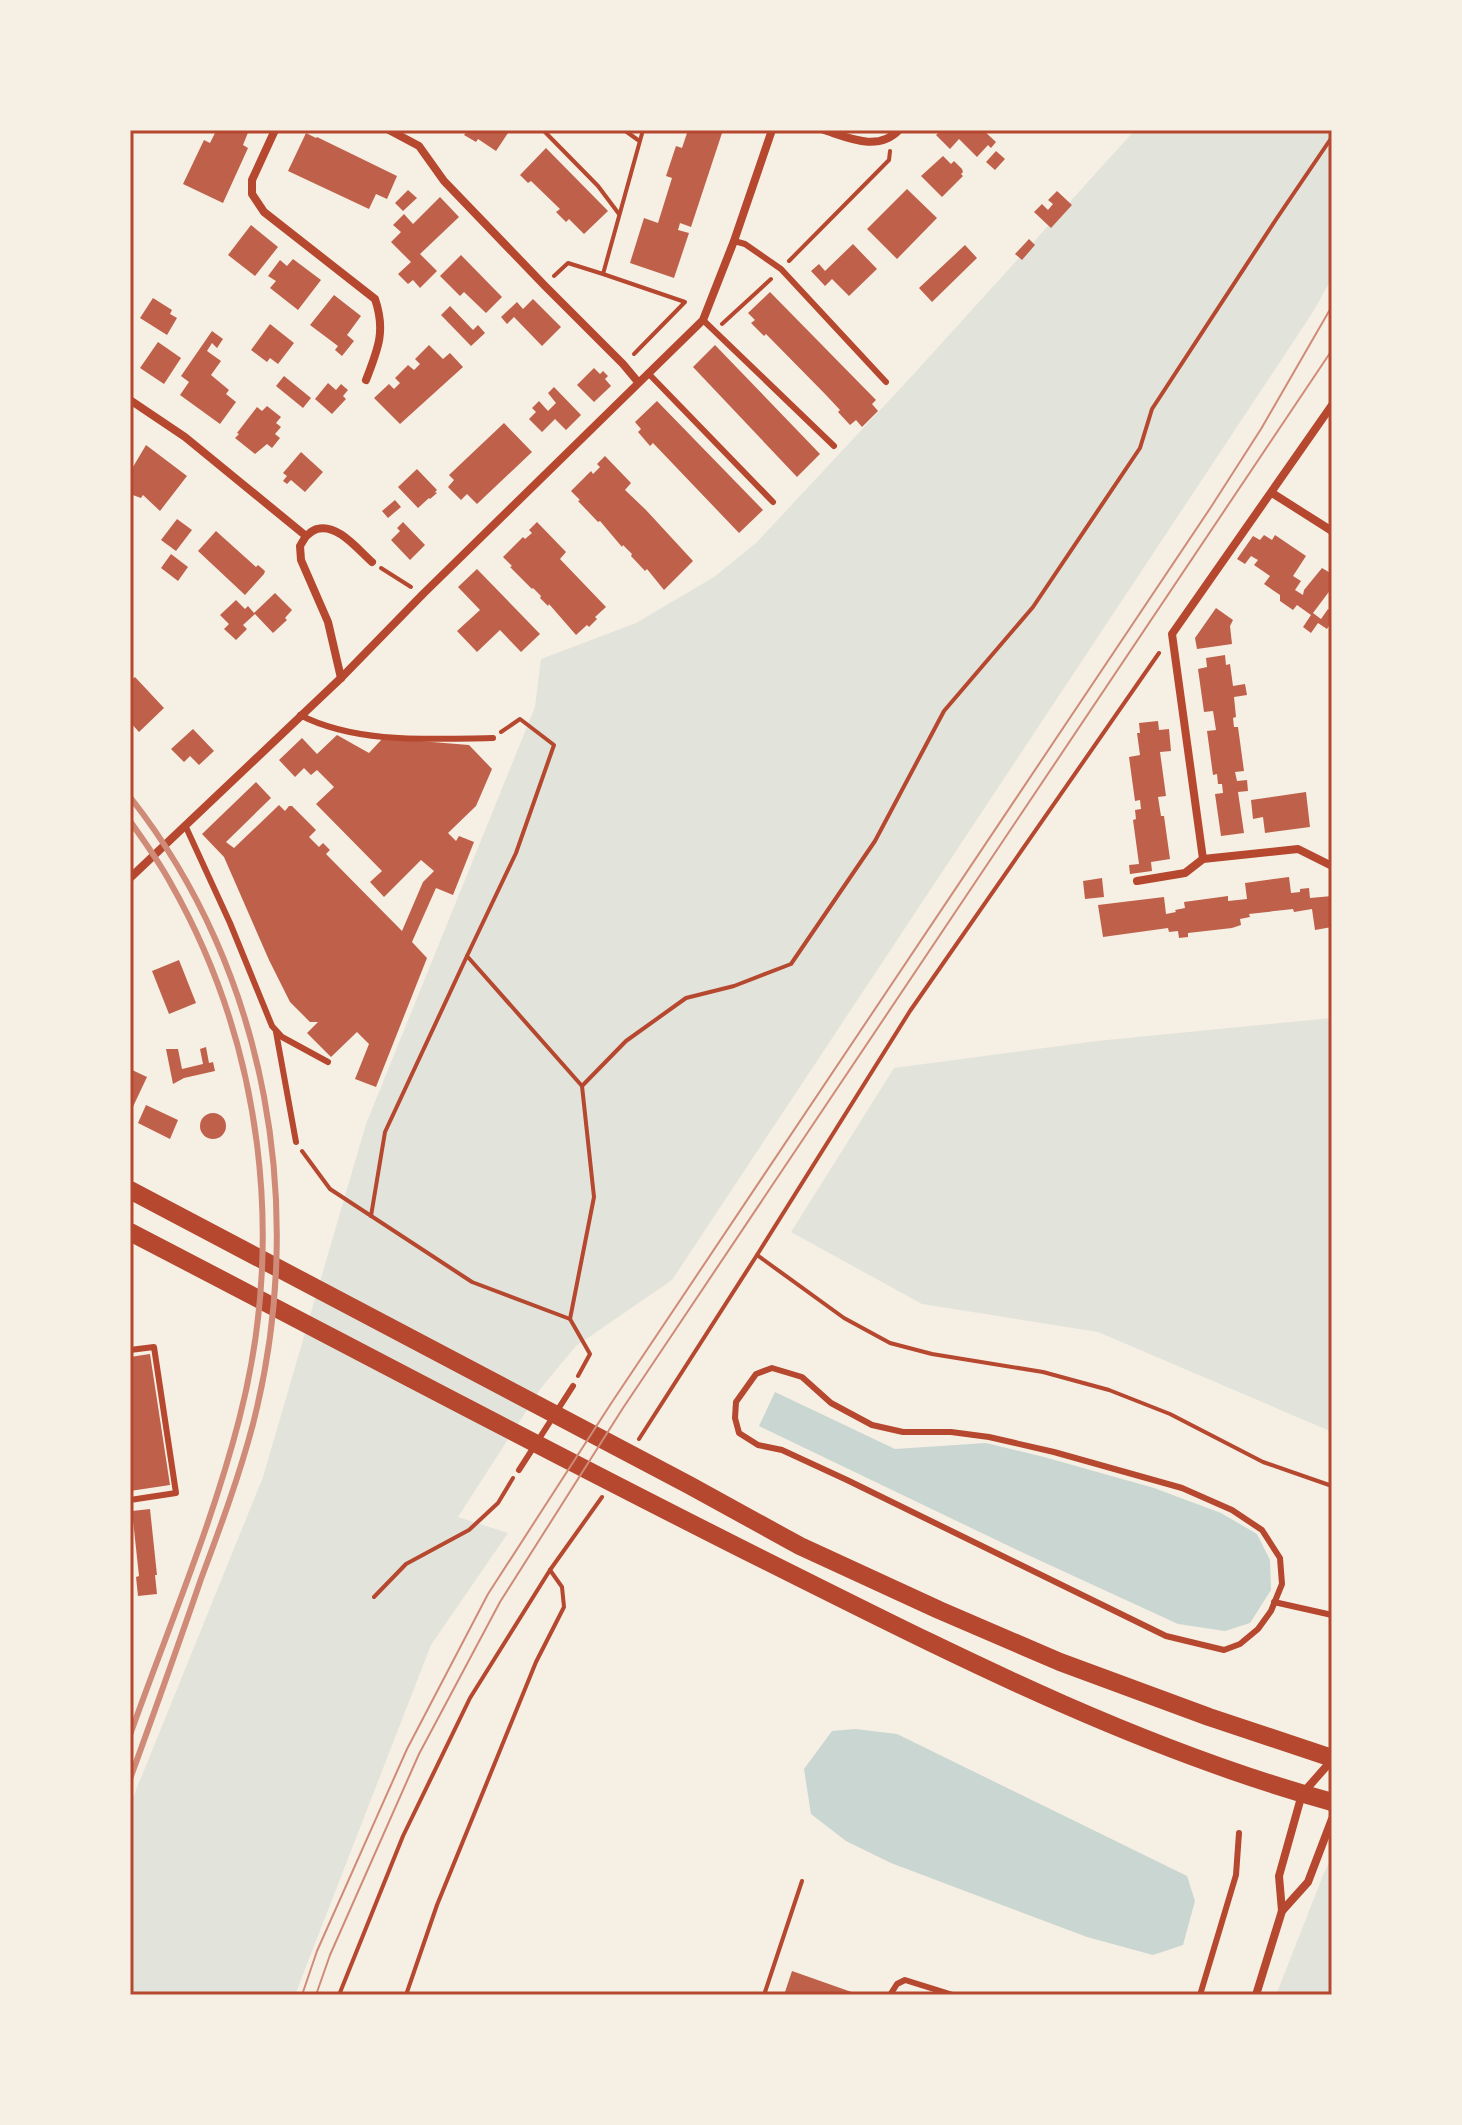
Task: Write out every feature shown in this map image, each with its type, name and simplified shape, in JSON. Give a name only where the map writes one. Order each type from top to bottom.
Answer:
[{"type":"main road","points":[[130,1190],[800,1546],[1060,1662],[1332,1759]]},
{"type":"main road","points":[[130,1232],[709,1533],[919,1637],[1075,1710],[1219,1768],[1332,1802]]},
{"type":"street","points":[[275,130],[252,180],[252,194],[264,212],[375,299],[381,316],[379,348],[366,380]]},
{"type":"street","points":[[389,130],[419,146],[444,181],[638,382]]},
{"type":"street","points":[[130,878],[341,678],[703,320],[772,130]]},
{"type":"street","points":[[824,130],[863,142],[874,142],[895,134]]},
{"type":"street","points":[[130,400],[185,437],[306,536]]},
{"type":"street","points":[[1203,859],[1172,634],[1332,405]]},
{"type":"street","points":[[1272,493],[1332,531]]},
{"type":"street","points":[[341,678],[328,622],[301,560],[300,546],[306,536],[318,528],[331,529],[372,562]]},
{"type":"street","points":[[1137,881],[1185,873],[1203,859],[1298,849],[1332,866]]},
{"type":"street","points":[[1256,1995],[1282,1911],[1279,1876],[1302,1794],[1332,1759]]},
{"type":"street","points":[[1282,1911],[1308,1882],[1332,1819]]},
{"type":"lane","points":[[734,241],[745,244],[781,269],[886,382]]},
{"type":"lane","points":[[703,320],[834,446]]},
{"type":"lane","points":[[648,373],[773,502]]},
{"type":"lane","points":[[300,715],[319,725],[360,735],[493,738]]},
{"type":"lane","points":[[185,825],[276,1032],[296,1142]]},
{"type":"lane","points":[[276,1032],[328,1062]]},
{"type":"lane","points":[[130,1350],[154,1347],[176,1493],[130,1500]]},
{"type":"lane","points":[[772,1368],[779,1369],[802,1377],[831,1403],[872,1425],[903,1432],[937,1431],[989,1437],[1182,1488],[1232,1510],[1262,1530],[1280,1558],[1282,1584],[1274,1602],[1258,1629],[1240,1644],[1224,1650],[1166,1636],[834,1474],[782,1450],[758,1445],[739,1433],[735,1418],[736,1402],[756,1374],[772,1368]]},
{"type":"lane","points":[[519,1470],[573,1386]]},
{"type":"lane","points":[[1274,1602],[1332,1615]]},
{"type":"lane","points":[[1200,1995],[1236,1875],[1239,1833]]},
{"type":"lane","points":[[890,1995],[897,1984],[905,1980],[953,1995]]},
{"type":"path","points":[[543,130],[598,186],[619,214]]},
{"type":"path","points":[[624,130],[638,140]]},
{"type":"path","points":[[603,274],[643,130]]},
{"type":"path","points":[[715,331],[889,160],[895,134]]},
{"type":"path","points":[[582,1086],[626,1041],[686,998],[734,986],[791,964],[875,841],[944,711],[1033,607],[1140,448],[1152,409],[1332,137]]},
{"type":"path","points":[[545,286],[568,263],[685,302],[623,364]]},
{"type":"path","points":[[372,562],[423,594]]},
{"type":"path","points":[[647,1425],[910,1011],[1172,634]]},
{"type":"path","points":[[371,1216],[385,1132],[516,853],[554,745],[520,719],[493,738]]},
{"type":"path","points":[[467,956],[582,1086],[594,1197],[570,1319]]},
{"type":"path","points":[[296,1142],[330,1189],[472,1282],[570,1319],[590,1354],[573,1386]]},
{"type":"path","points":[[757,1255],[844,1318],[890,1343],[932,1354],[1043,1372],[1109,1390],[1170,1414],[1263,1462],[1332,1486]]},
{"type":"path","points":[[374,1597],[406,1564],[469,1530],[498,1503],[519,1470]]},
{"type":"path","points":[[339,1995],[403,1836],[470,1698],[550,1570],[600,1500]]},
{"type":"path","points":[[406,1995],[449,1876],[536,1662],[564,1607],[562,1587],[550,1570]]},
{"type":"path","points":[[764,1995],[802,1881]]},
{"type":"shaded area","points":[[1135,130],[1332,130],[1332,278],[1313,312],[672,1280],[576,1346],[541,1388],[458,1517],[508,1533],[431,1645],[295,1995],[130,1995],[130,1805],[263,1477],[366,1124],[535,707],[541,659],[636,623],[714,577],[756,543]]},
{"type":"shaded area","points":[[1332,1018],[1332,1432],[1098,1332],[922,1304],[791,1232],[894,1068],[1097,1041]]},
{"type":"shaded area","points":[[775,1392],[895,1449],[986,1443],[1154,1488],[1221,1513],[1257,1534],[1270,1560],[1271,1590],[1250,1623],[1225,1631],[1178,1624],[759,1426]]},
{"type":"shaded area","points":[[855,1729],[897,1734],[1187,1876],[1195,1901],[1183,1945],[1153,1955],[1087,1937],[891,1863],[846,1841],[811,1814],[804,1769],[832,1731]]},
{"type":"shaded area","points":[[1332,1857],[1332,1995],[1276,1995],[1324,1873]]},
{"type":"building","points":[[208,130],[249,130],[243,145],[248,148],[223,203],[183,184],[204,140],[210,143],[215,133]]},
{"type":"building","points":[[468,130],[510,130],[496,151],[478,139],[476,142],[464,135]]},
{"type":"building","points":[[688,130],[723,130],[691,227],[680,223],[678,230],[689,233],[674,278],[630,263],[644,218],[658,223],[672,178],[666,176],[676,146],[682,148]]},
{"type":"building","points":[[941,130],[962,130],[965,133],[968,130],[983,130],[996,142],[991,148],[988,145],[977,157],[959,139],[950,149],[936,135]]},
{"type":"building","points":[[306,133],[397,176],[387,199],[376,194],[369,209],[288,171]]},
{"type":"building","points":[[546,148],[608,211],[584,234],[569,219],[566,222],[556,212],[560,209],[531,181],[528,183],[520,175]]},
{"type":"building","points":[[996,151],[1005,159],[995,170],[986,162]]},
{"type":"building","points":[[943,156],[962,169],[963,176],[942,197],[921,176]]},
{"type":"building","points":[[907,189],[937,218],[897,259],[867,229]]},
{"type":"building","points":[[408,190],[417,198],[403,211],[395,203]]},
{"type":"building","points":[[1057,191],[1072,205],[1051,228],[1034,212],[1042,204],[1048,210],[1053,204],[1048,200]]},
{"type":"building","points":[[440,197],[459,217],[420,254],[437,271],[420,288],[413,280],[408,284],[398,274],[411,262],[391,242],[401,232],[393,225],[404,214],[413,224]]},
{"type":"building","points":[[251,225],[278,247],[255,276],[228,255]]},
{"type":"building","points":[[1029,239],[1035,245],[1022,260],[1015,254]]},
{"type":"building","points":[[853,244],[877,269],[849,296],[832,279],[825,286],[811,271],[819,264],[825,271]]},
{"type":"building","points":[[965,245],[977,258],[932,302],[919,288]]},
{"type":"building","points":[[461,255],[502,297],[486,313],[464,292],[460,296],[440,276]]},
{"type":"building","points":[[293,259],[321,280],[298,310],[270,288],[276,281],[268,276],[280,260],[287,266]]},
{"type":"building","points":[[770,292],[876,400],[872,404],[878,411],[862,427],[856,420],[850,425],[826,395],[766,334],[764,336],[751,323],[755,320],[748,313]]},
{"type":"building","points":[[334,295],[361,316],[347,335],[354,341],[342,356],[335,350],[338,346],[310,325]]},
{"type":"building","points":[[153,298],[172,310],[170,314],[177,318],[167,335],[140,318]]},
{"type":"building","points":[[533,299],[561,327],[542,346],[514,317],[507,324],[501,317],[517,302],[523,309]]},
{"type":"building","points":[[450,306],[473,330],[478,325],[485,333],[471,346],[441,315]]},
{"type":"building","points":[[270,324],[294,343],[278,364],[270,358],[267,362],[251,350]]},
{"type":"building","points":[[212,331],[223,339],[217,348],[212,343],[207,351],[221,361],[211,375],[229,390],[226,394],[236,402],[220,424],[180,395],[189,382],[181,376]]},
{"type":"building","points":[[158,342],[181,358],[164,384],[140,368]]},
{"type":"building","points":[[429,345],[443,359],[450,353],[463,367],[400,424],[374,398],[389,384],[394,389],[400,383],[395,378],[408,365],[414,370],[420,364],[415,359]]},
{"type":"building","points":[[715,345],[820,454],[797,477],[693,367]]},
{"type":"building","points":[[594,368],[608,376],[605,379],[611,386],[594,402],[577,385]]},
{"type":"building","points":[[284,376],[311,398],[303,408],[276,386]]},
{"type":"building","points":[[328,383],[336,390],[341,384],[348,390],[343,396],[346,399],[332,414],[315,399]]},
{"type":"building","points":[[554,387],[581,415],[566,430],[555,419],[542,432],[529,419],[536,412],[532,408],[539,401],[548,411],[556,403],[548,393]]},
{"type":"building","points":[[657,401],[763,510],[739,533],[653,443],[650,446],[638,432],[641,429],[635,422]]},
{"type":"building","points":[[267,406],[281,417],[276,423],[281,427],[275,434],[280,438],[272,448],[267,444],[255,454],[235,438],[257,407],[262,411]]},
{"type":"building","points":[[504,423],[532,452],[477,504],[467,494],[461,500],[448,487],[454,480],[449,475]]},
{"type":"building","points":[[146,445],[187,476],[160,511],[143,495],[141,498],[130,494],[130,472]]},
{"type":"building","points":[[301,452],[323,472],[305,492],[291,480],[287,484],[283,481],[287,476],[283,473]]},
{"type":"building","points":[[605,456],[631,483],[625,490],[693,561],[664,590],[571,491],[591,471],[593,474],[600,467],[597,464]]},
{"type":"building","points":[[417,469],[437,490],[418,508],[398,487]]},
{"type":"building","points":[[395,500],[401,507],[388,518],[382,511]]},
{"type":"building","points":[[177,519],[192,530],[176,551],[161,540]]},
{"type":"building","points":[[403,522],[425,545],[410,560],[391,540],[400,531],[397,528]]},
{"type":"building","points":[[537,522],[566,552],[560,559],[606,607],[589,627],[587,625],[576,635],[503,557],[523,537],[525,539],[532,533],[529,530]]},
{"type":"building","points":[[216,531],[256,567],[258,565],[265,571],[245,595],[198,551]]},
{"type":"building","points":[[1264,535],[1272,540],[1275,535],[1306,556],[1293,576],[1301,581],[1295,590],[1303,595],[1322,568],[1332,574],[1331,589],[1313,613],[1321,619],[1328,609],[1332,612],[1332,621],[1327,629],[1318,623],[1311,633],[1303,627],[1311,615],[1297,605],[1293,610],[1280,601],[1280,595],[1264,584],[1270,576],[1254,565],[1258,560],[1251,556],[1245,564],[1237,559],[1253,536],[1260,540]]},
{"type":"building","points":[[171,554],[188,567],[178,581],[161,568]]},
{"type":"building","points":[[477,569],[540,634],[521,652],[500,630],[477,652],[457,631],[480,610],[458,587]]},
{"type":"building","points":[[275,593],[292,610],[285,618],[287,620],[273,633],[255,614],[243,625],[247,629],[236,640],[224,629],[229,624],[220,615],[236,600],[254,613]]},
{"type":"building","points":[[1216,608],[1233,620],[1230,626],[1232,644],[1197,649],[1195,638]]},
{"type":"building","points":[[1225,655],[1226,665],[1230,664],[1233,686],[1245,684],[1247,695],[1234,697],[1236,717],[1233,718],[1234,727],[1238,727],[1244,771],[1235,772],[1237,781],[1247,780],[1248,791],[1238,792],[1244,833],[1221,836],[1215,794],[1223,793],[1222,784],[1218,784],[1217,774],[1213,775],[1207,731],[1216,730],[1213,711],[1204,712],[1198,669],[1207,667],[1206,658]]},
{"type":"building","points":[[135,677],[164,708],[139,732],[130,722],[130,681]]},
{"type":"building","points":[[1158,721],[1159,730],[1169,729],[1171,751],[1160,752],[1166,796],[1158,797],[1170,859],[1151,862],[1152,871],[1130,874],[1129,865],[1139,864],[1133,820],[1136,819],[1135,810],[1141,809],[1140,800],[1135,801],[1129,757],[1140,755],[1139,723]]},
{"type":"building","points":[[193,729],[214,751],[199,765],[190,756],[184,762],[171,749]]},
{"type":"building","points":[[337,735],[369,753],[383,738],[469,745],[492,769],[476,806],[448,833],[456,841],[459,836],[474,842],[453,895],[436,888],[412,942],[427,958],[376,1087],[355,1079],[369,1044],[357,1032],[331,1057],[307,1033],[318,1022],[310,1022],[290,1002],[224,857],[202,834],[256,782],[271,798],[226,842],[234,848],[279,805],[285,811],[292,806],[316,830],[309,837],[319,847],[323,843],[330,850],[326,854],[402,931],[423,882],[434,871],[421,860],[384,897],[370,882],[382,871],[316,804],[334,787],[317,770],[311,775],[304,768],[295,777],[279,760],[302,738],[317,754]]},
{"type":"building","points":[[1306,792],[1310,827],[1265,833],[1263,817],[1253,819],[1251,800]]},
{"type":"building","points":[[1289,877],[1291,893],[1309,888],[1310,898],[1332,896],[1332,927],[1315,930],[1312,909],[1294,912],[1293,909],[1249,914],[1250,917],[1240,919],[1241,925],[1188,933],[1188,937],[1179,938],[1178,931],[1169,932],[1168,928],[1103,937],[1098,905],[1164,897],[1166,914],[1185,908],[1184,902],[1228,896],[1228,901],[1247,899],[1245,883]]},
{"type":"building","points":[[1102,878],[1104,897],[1085,899],[1083,881]]},
{"type":"building","points":[[179,960],[196,1003],[169,1014],[152,971]]},
{"type":"building","points":[[206,1047],[209,1063],[213,1062],[215,1071],[184,1078],[173,1084],[166,1049],[178,1049],[182,1069],[203,1064],[200,1049]]},
{"type":"building","points":[[130,1069],[147,1077],[130,1113]]},
{"type":"building","points":[[146,1105],[178,1120],[170,1139],[138,1123]]},
{"type":"building","points":[[213,1113],[222,1117],[226,1126],[222,1135],[213,1139],[204,1135],[200,1126],[204,1117]]},
{"type":"building","points":[[150,1354],[170,1485],[130,1491],[130,1357]]},
{"type":"building","points":[[150,1509],[157,1594],[138,1596],[136,1577],[139,1576],[132,1511]]},
{"type":"building","points":[[792,1971],[860,1995],[784,1995]]},
{"type":"tram line","points":[[302,1995],[317,1951],[407,1749],[488,1594],[612,1402],[1211,507],[1261,429],[1332,306]]},
{"type":"tram line","points":[[316,1995],[330,1955],[419,1754],[500,1602],[623,1408],[1332,350]]},
{"type":"railway","points":[[130,797],[177,865],[215,939],[244,1016],[264,1096],[275,1178],[276,1260],[269,1343],[248,1444],[130,1779]]},
{"type":"railway","points":[[130,821],[156,858],[202,944],[227,1009],[245,1076],[257,1144],[262,1213],[261,1282],[253,1352],[239,1420],[202,1540],[130,1735]]}]
